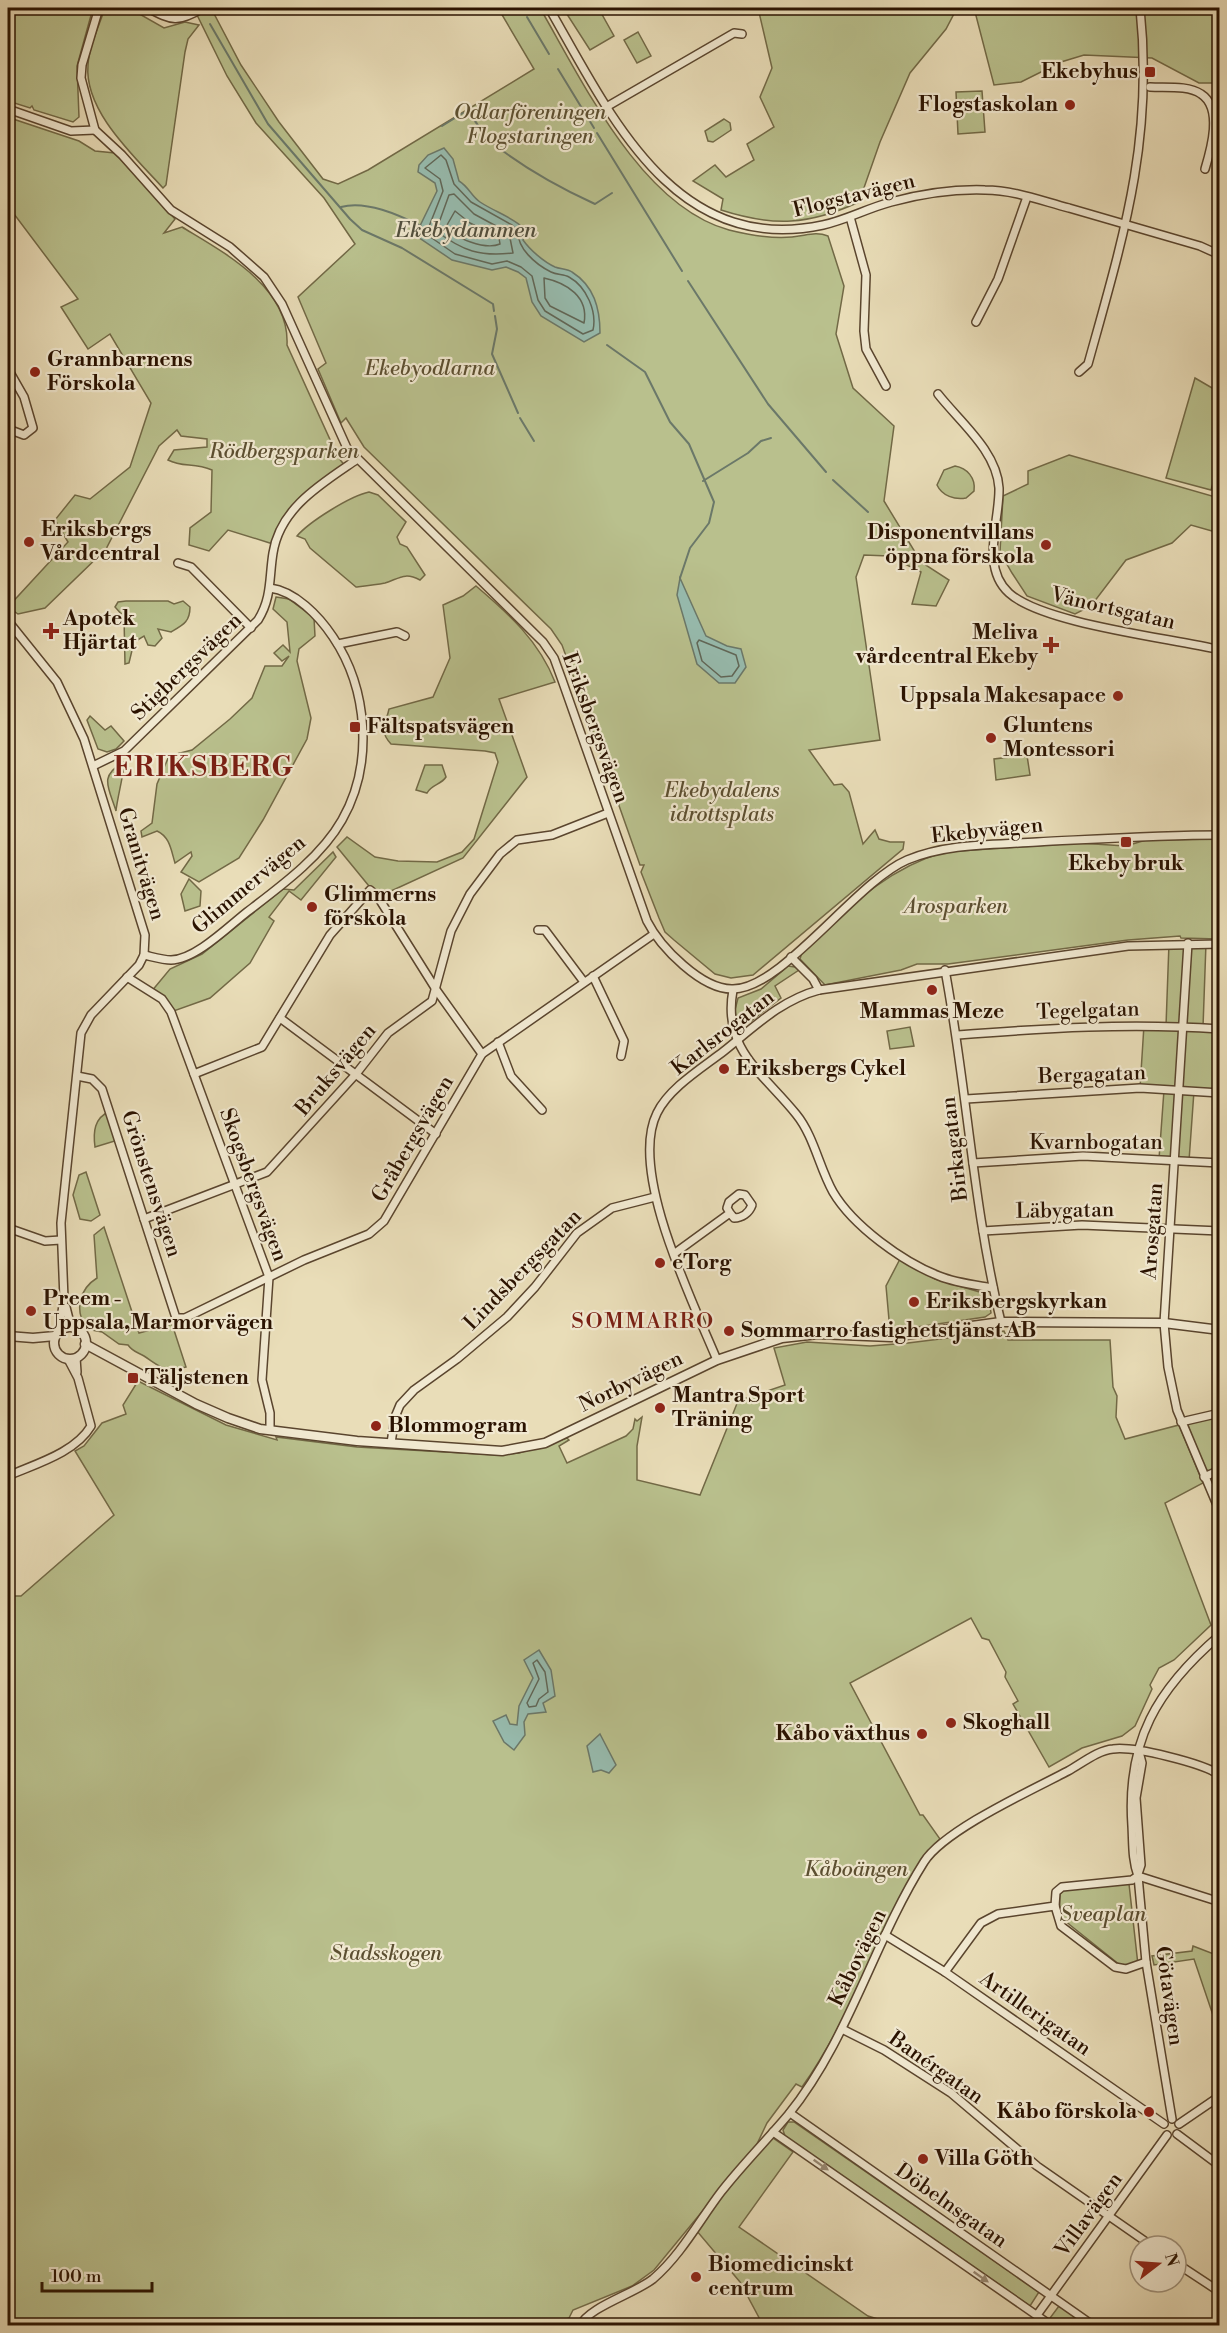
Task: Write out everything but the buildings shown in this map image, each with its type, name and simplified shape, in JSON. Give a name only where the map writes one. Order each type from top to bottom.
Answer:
[{"type":"street","points":[[8,110],[71,131],[95,130],[81,78],[99,8]]},
{"type":"street","points":[[148,8],[170,20],[185,17],[203,8]]},
{"type":"street","name":"Flogstavägen","points":[[549,8],[608,105],[657,175],[677,193],[716,217],[752,227],[780,230],[824,225],[891,202],[932,194],[988,190],[1027,197],[1126,224],[1200,246],[1220,255]]},
{"type":"street","points":[[1079,372],[1088,364],[1126,224],[1138,168],[1145,92],[1140,8]]},
{"type":"street","points":[[608,105],[734,33],[742,34]]},
{"type":"street","points":[[1150,87],[1200,92],[1208,99],[1212,110],[1213,131],[1205,169]]},
{"type":"street","name":"Eriksbergsvägen","points":[[95,130],[122,155],[171,210],[230,247],[264,277],[282,304],[338,432],[356,460],[543,642],[554,658],[640,904],[654,934],[696,974],[719,987],[733,990]]},
{"type":"street","points":[[976,322],[998,279],[1027,197]]},
{"type":"street","points":[[850,217],[866,275],[864,331],[866,349],[886,386]]},
{"type":"street","points":[[8,369],[24,397],[33,428],[24,435],[8,429]]},
{"type":"street","name":"Vänortsgatan","points":[[938,394],[987,454],[998,475],[993,552],[996,568],[1007,592],[1036,608],[1089,624],[1220,650]]},
{"type":"street","name":"Stigbergsvägen","points":[[93,766],[124,751],[251,628],[263,611],[270,588],[275,544],[294,507],[356,460]]},
{"type":"street","points":[[177,562],[191,567],[251,628]]},
{"type":"street","name":"Glimmervägen","points":[[144,955],[172,961],[204,946],[282,884],[324,843],[343,819],[359,773],[364,730],[354,682],[338,644],[308,609],[284,590],[270,588]]},
{"type":"street","name":"Granitvägen","points":[[8,621],[46,667],[67,699],[93,766],[145,927],[144,955]]},
{"type":"street","points":[[338,644],[397,632],[405,636]]},
{"type":"street","points":[[437,991],[451,931],[470,894],[500,854],[517,840],[552,835],[608,813]]},
{"type":"street","name":"Ekebyvägen","points":[[733,990],[756,984],[791,957],[880,877],[901,863],[937,850],[966,846],[1078,840],[1220,835]]},
{"type":"street","points":[[194,1074],[262,1047],[330,935],[370,890],[378,897],[437,991],[482,1054]]},
{"type":"street","points":[[538,930],[545,930],[584,982]]},
{"type":"street","name":"Gråbergsvägen","points":[[176,1318],[184,1318],[269,1277],[369,1234],[384,1221],[482,1054],[654,934]]},
{"type":"street","name":"Arosgatan","points":[[1188,943],[1164,1323],[1170,1377],[1181,1422],[1220,1512]]},
{"type":"street","name":"Karlsrogatan","points":[[717,1360],[655,1197],[648,1149],[657,1113],[671,1095],[777,1008],[819,990],[945,970],[1128,946],[1220,944]]},
{"type":"street","points":[[8,1476],[65,1449],[87,1432],[91,1426],[78,1378],[81,1332],[71,1327],[64,1299],[61,1240],[81,1033],[91,1015],[127,977],[144,955]]},
{"type":"street","points":[[791,957],[813,979],[819,990]]},
{"type":"street","name":"Birkagatan","points":[[945,970],[958,1035],[972,1163],[1001,1322]]},
{"type":"street","points":[[593,976],[624,1041],[621,1056]]},
{"type":"street","name":"Skogsbergsvägen","points":[[127,977],[162,999],[171,1012],[269,1277],[262,1380],[270,1413],[270,1431]]},
{"type":"street","points":[[733,990],[730,1017],[738,1040],[760,1077],[796,1114],[834,1192],[852,1216],[875,1238],[939,1276],[993,1288]]},
{"type":"street","name":"Bruksvägen","points":[[144,1219],[267,1172],[356,1074],[388,1033],[432,1001],[437,991]]},
{"type":"street","points":[[280,1018],[436,1134]]},
{"type":"street","name":"Tegelgatan","points":[[958,1035],[1077,1025],[1220,1029]]},
{"type":"street","points":[[498,1042],[511,1076],[542,1110]]},
{"type":"street","name":"Grönstensvägen","points":[[77,1076],[92,1079],[102,1089],[176,1318]]},
{"type":"street","name":"Bergagatan","points":[[966,1099],[1090,1090],[1178,1090],[1220,1094]]},
{"type":"street","name":"Kvarnbogatan","points":[[972,1163],[1083,1156],[1220,1163]]},
{"type":"street","name":"Lindsbergsgatan","points":[[391,1443],[395,1417],[400,1405],[414,1390],[466,1352],[507,1317],[577,1233],[612,1209],[655,1197]]},
{"type":"street","points":[[675,1253],[730,1213]]},
{"type":"street","name":"Läbygatan","points":[[983,1231],[1031,1226],[1170,1227],[1220,1231]]},
{"type":"street","points":[[8,1228],[45,1241],[61,1240]]},
{"type":"street","points":[[54,1346],[64,1299]]},
{"type":"street","name":"Norbyvägen","points":[[78,1353],[107,1357],[228,1418],[270,1431],[502,1451],[523,1449],[545,1443],[717,1360],[782,1338],[800,1335],[891,1337],[1001,1322],[1164,1323],[1220,1330]]},
{"type":"street","points":[[33,1338],[57,1333],[71,1327]]},
{"type":"street","points":[[8,1336],[33,1338],[54,1346],[60,1356],[78,1353]]},
{"type":"street","points":[[1181,1422],[1220,1413]]},
{"type":"street","points":[[1204,1477],[1220,1470]]},
{"type":"street","points":[[1139,1752],[1148,1720],[1163,1693],[1220,1635]]},
{"type":"street","name":"Kåbovägen","points":[[580,2325],[586,2315],[633,2293],[666,2266],[696,2230],[726,2186],[790,2113],[842,2029],[885,1935],[924,1862],[943,1843],[1012,1800],[1103,1752],[1118,1748],[1202,1765],[1216,1773]]},
{"type":"street","name":"Götavägen","points":[[1139,1752],[1142,1763],[1136,1798],[1140,1865],[1138,1876],[1146,1962],[1176,2121]]},
{"type":"street","points":[[1216,1773],[1220,1762]]},
{"type":"street","points":[[1146,1962],[1126,1969],[1115,1967],[1061,1926],[1055,1906],[1056,1892],[1062,1887],[1132,1880],[1138,1876],[1220,1902]]},
{"type":"street","points":[[945,1972],[981,1923],[998,1914],[1055,1906]]},
{"type":"street","name":"Artillerigatan","points":[[885,1935],[945,1972],[1164,2124]]},
{"type":"street","name":"Banérgatan","points":[[842,2029],[884,2050],[951,2093],[1037,2166],[1135,2234]]},
{"type":"street","points":[[1220,2096],[1186,2122],[1176,2121],[1164,2124],[1163,2130],[1167,2135],[1177,2134],[1220,2166]]},
{"type":"street","name":"Döbelnsgatan","points":[[790,2113],[1094,2325]]},
{"type":"street","points":[[1176,2121],[1177,2134]]},
{"type":"street","name":"Döbelnsgatan","points":[[773,2132],[1052,2325]]},
{"type":"street","name":"Villavägen","points":[[1037,2315],[1167,2135]]},
{"type":"street","points":[[1188,2271],[1220,2292]]},
{"type":"green space","points":[[8,8],[93,8],[77,66],[79,117],[73,122],[34,110],[32,106],[30,108],[8,101]]},
{"type":"green space","points":[[105,8],[129,8],[164,28],[185,22],[199,25],[188,39],[185,52],[166,185],[163,188],[113,132],[94,99],[89,82],[88,65],[92,43]]},
{"type":"green space","points":[[148,8],[211,8],[241,65],[279,122],[323,179],[338,184],[368,170],[534,69],[498,8],[540,8],[575,71],[618,138],[642,169],[668,196],[697,217],[729,230],[768,237],[815,234],[828,236],[844,286],[836,334],[853,388],[894,426],[884,501],[921,562],[949,580],[936,606],[912,604],[921,572],[889,556],[864,555],[856,577],[880,740],[809,750],[834,785],[842,784],[849,792],[863,844],[875,830],[879,839],[904,842],[903,849],[753,975],[731,978],[715,974],[665,932],[641,872],[644,865],[640,865],[562,645],[551,629],[364,447],[346,418],[341,423],[318,369],[326,363],[298,297],[355,244],[324,198],[256,123],[227,76],[196,13],[170,20]]},
{"type":"green space","points":[[563,8],[601,8],[599,9],[614,36],[590,50]]},
{"type":"green space","points":[[758,8],[957,8],[946,29],[910,73],[880,142],[859,202],[841,210],[807,219],[775,221],[758,219],[721,210],[723,199],[693,181],[715,165],[726,177],[754,160],[747,144],[774,127],[760,97],[772,68]]},
{"type":"green space","points":[[974,8],[1219,8],[1219,83],[1199,83],[1152,58],[1084,55],[1061,62],[1021,82],[994,85]]},
{"type":"green space","points":[[638,32],[651,56],[637,63],[624,40]]},
{"type":"green space","points":[[982,91],[985,132],[958,134],[956,92]]},
{"type":"green space","name":"Rödbergsparken","points":[[8,117],[11,119],[10,125],[13,119],[79,141],[95,151],[115,153],[175,219],[164,233],[182,227],[216,248],[251,274],[278,306],[285,324],[287,345],[338,457],[346,467],[294,507],[273,544],[228,530],[209,551],[189,545],[190,528],[211,512],[212,470],[168,460],[174,450],[207,447],[207,439],[181,436],[177,430],[159,446],[106,549],[45,608],[18,614],[8,607],[68,542],[55,520],[75,495],[90,499],[130,467],[151,403],[110,334],[88,349],[61,307],[78,299],[8,206]]},
{"type":"green space","points":[[724,119],[730,123],[731,130],[713,142],[708,141],[705,131]]},
{"type":"green space","points":[[1195,378],[1219,392],[1219,462],[1211,490],[1166,478]]},
{"type":"green space","points":[[1069,455],[1219,498],[1219,533],[1191,525],[1172,543],[1126,560],[1091,606],[1075,614],[1027,596],[1000,552],[1003,496],[1028,484],[1028,471]]},
{"type":"green space","points":[[955,466],[967,471],[974,482],[974,491],[966,498],[949,496],[937,485],[944,470]]},
{"type":"green space","points":[[369,492],[378,495],[406,522],[397,537],[400,544],[407,547],[425,575],[420,580],[406,576],[385,583],[356,587],[310,548],[305,539],[297,536],[330,510]]},
{"type":"green space","points":[[476,586],[500,607],[532,641],[555,682],[499,699],[527,777],[463,858],[378,897],[337,847],[347,837],[375,857],[398,861],[437,862],[462,852],[474,839],[498,762],[495,753],[391,744],[384,731],[389,709],[433,697],[450,658],[443,605],[463,596]]},
{"type":"green space","points":[[276,597],[289,599],[314,618],[315,636],[299,649],[297,661],[311,718],[307,739],[263,820],[239,858],[199,882],[181,872],[192,856],[191,852],[175,863],[165,837],[157,831],[142,837],[141,831],[152,823],[157,784],[169,756],[192,750],[230,719],[252,698],[265,666],[282,666],[289,656],[282,661],[274,653],[283,645],[290,652],[287,622],[273,609]]},
{"type":"green space","points":[[168,601],[174,604],[183,601],[190,607],[190,612],[185,623],[171,632],[158,629],[162,638],[155,646],[148,645],[144,636],[134,642],[129,663],[125,664],[124,617],[115,607],[118,602]]},
{"type":"green space","points":[[90,716],[105,730],[111,726],[124,741],[116,749],[107,752],[98,749],[87,720]]},
{"type":"green space","points":[[1026,749],[1030,775],[996,780],[994,759],[1010,757],[1009,751]]},
{"type":"green space","points":[[124,762],[116,811],[108,778],[116,767]]},
{"type":"green space","points":[[425,765],[442,765],[446,777],[427,793],[416,790]]},
{"type":"green space","name":"Arosparken","points":[[1219,839],[1219,939],[1181,938],[1180,936],[1128,940],[948,964],[917,964],[901,970],[825,985],[800,959],[802,952],[867,893],[903,869],[945,852],[1078,843],[1126,846],[1146,840]]},
{"type":"green space","points":[[333,852],[336,857],[301,900],[289,891],[269,917],[274,921],[250,963],[210,998],[171,1012],[151,992],[170,969],[202,954],[283,889],[294,890]]},
{"type":"green space","points":[[189,879],[201,891],[200,906],[185,911],[181,894]]},
{"type":"green space","points":[[1169,943],[1206,943],[1203,1027],[1219,1029],[1219,1093],[1194,1091],[1189,1161],[1159,1159],[1164,1090],[1140,1088],[1144,1025],[1166,1026]]},
{"type":"green space","points":[[788,966],[799,970],[775,986],[781,998],[751,1021],[737,1025],[735,1010],[738,998],[761,989]]},
{"type":"green space","points":[[910,1027],[914,1046],[890,1049],[887,1031]]},
{"type":"green space","points":[[110,1111],[118,1140],[95,1147],[96,1126],[101,1117]]},
{"type":"green space","points":[[86,1172],[100,1215],[91,1221],[80,1219],[73,1195],[79,1175]]},
{"type":"green space","points":[[104,1227],[139,1333],[172,1324],[186,1367],[163,1368],[133,1351],[128,1345],[119,1344],[102,1332],[87,1329],[81,1315],[80,1301],[86,1288],[97,1278],[94,1235]]},
{"type":"green space","points":[[900,1259],[935,1279],[983,1293],[989,1301],[991,1313],[985,1317],[890,1331],[886,1286]]},
{"type":"green space","name":"Stadsskogen","points":[[1004,1331],[1008,1340],[1110,1340],[1113,1387],[1117,1396],[1116,1417],[1125,1439],[1179,1425],[1203,1483],[1165,1503],[1211,1625],[1174,1660],[1159,1668],[1150,1685],[1152,1689],[1135,1726],[1122,1736],[1082,1748],[1049,1767],[1013,1704],[1018,1701],[1005,1677],[1006,1672],[989,1640],[982,1638],[971,1618],[850,1683],[920,1815],[923,1815],[940,1839],[917,1867],[817,2065],[802,2087],[796,2084],[767,2123],[756,2146],[654,2270],[632,2286],[573,2310],[569,2318],[553,2325],[8,2326],[8,1596],[21,1596],[114,1515],[75,1451],[84,1446],[102,1423],[126,1414],[123,1405],[138,1381],[226,1425],[277,1440],[276,1437],[357,1447],[498,1455],[519,1453],[567,1438],[569,1440],[559,1446],[567,1463],[626,1436],[633,1429],[635,1419],[637,1421],[642,1417],[637,1446],[637,1480],[700,1495],[738,1401],[785,1385],[774,1348],[807,1342],[870,1346]]},
{"type":"green space","points":[[1219,1415],[1219,1466],[1209,1471],[1204,1469],[1187,1423]]},
{"type":"green space","name":"Sveaplan","points":[[1129,1884],[1138,1965],[1120,1965],[1066,1922],[1061,1911],[1060,1894],[1065,1889]]},
{"type":"green space","points":[[1193,1946],[1219,1956],[1219,2033],[1194,1959],[1154,1965],[1152,1956],[1192,1951]]},
{"type":"green space","points":[[788,2122],[794,2122],[1039,2292],[1030,2306],[785,2136],[783,2130]]},
{"type":"green space","points":[[770,2136],[793,2152],[739,2227],[868,2316],[897,2325],[763,2325],[740,2282],[696,2230],[721,2193]]},
{"type":"green space","points":[[1059,2306],[1088,2325],[1060,2325],[1050,2318]]},
{"type":"water","name":"Ekebydammen","points":[[444,148],[453,159],[459,181],[477,200],[526,230],[523,240],[542,259],[555,267],[570,271],[586,284],[597,306],[600,333],[584,342],[541,316],[532,302],[526,278],[518,272],[506,267],[492,270],[452,260],[418,237],[418,230],[437,191],[435,183],[418,172],[419,165],[428,155]]},
{"type":"water","points":[[680,578],[706,636],[727,646],[741,649],[746,667],[735,683],[719,683],[697,664],[677,595]]},
{"type":"water","points":[[539,1650],[551,1670],[555,1696],[543,1703],[546,1712],[528,1714],[524,1722],[525,1735],[514,1750],[504,1742],[493,1721],[506,1715],[510,1724],[517,1725],[519,1706],[533,1678],[524,1660]]},
{"type":"water","points":[[600,1734],[616,1765],[609,1773],[601,1770],[593,1772],[587,1746]]},
{"type":"waterway","points":[[527,17],[549,54]]},
{"type":"waterway","points":[[210,24],[268,124],[350,219],[362,230],[402,248],[493,304],[494,311]]},
{"type":"waterway","points":[[558,69],[594,128]]},
{"type":"waterway","points":[[442,126],[463,113]]},
{"type":"waterway","points":[[466,113],[473,118],[490,141],[554,183],[595,204],[612,193]]},
{"type":"waterway","points":[[597,133],[682,271]]},
{"type":"waterway","points":[[341,207],[351,205],[371,207],[393,213],[421,226]]},
{"type":"waterway","points":[[688,281],[768,404],[826,472]]},
{"type":"waterway","points":[[495,316],[497,329],[492,354],[518,413]]},
{"type":"waterway","points":[[607,345],[645,372],[670,422],[689,444],[714,502],[709,523],[690,548],[680,578]]},
{"type":"waterway","points":[[520,418],[534,441]]},
{"type":"waterway","points":[[703,481],[748,453],[761,441],[771,438]]},
{"type":"waterway","points":[[833,480],[868,512]]},
{"type":"place","name":"Ekebyhus","points":[[1150,72]]},
{"type":"place","name":"Flogstaskolan","points":[[1070,105]]},
{"type":"place","name":"Grannbarnens Förskola","points":[[35,372]]},
{"type":"place","name":"Eriksbergs Vårdcentral","points":[[29,542]]},
{"type":"place","name":"Disponentvillans öppna förskola","points":[[1046,545]]},
{"type":"place","name":"Apotek Hjärtat","points":[[51,631]]},
{"type":"place","name":"Meliva vårdcentral Ekeby","points":[[1051,645]]},
{"type":"place","name":"Uppsala Makesapace","points":[[1118,696]]},
{"type":"place","name":"Fältspatsvägen","points":[[355,727]]},
{"type":"place","name":"Gluntens Montessori","points":[[991,738]]},
{"type":"place","name":"Ekeby bruk","points":[[1126,842]]},
{"type":"place","name":"Glimmerns förskola","points":[[312,907]]},
{"type":"place","name":"Mammas Meze","points":[[932,990]]},
{"type":"place","name":"Eriksbergs Cykel","points":[[724,1069]]},
{"type":"place","name":"eTorg","points":[[660,1263]]},
{"type":"place","name":"Eriksbergskyrkan","points":[[914,1302]]},
{"type":"place","name":"Preem - Uppsala,Marmorvägen","points":[[31,1311]]},
{"type":"place","name":"Sommarro fastighetstjänst AB","points":[[729,1331]]},
{"type":"place","name":"Täljstenen","points":[[133,1378]]},
{"type":"place","name":"Mantra Sport Träning","points":[[660,1408]]},
{"type":"place","name":"Blommogram","points":[[376,1426]]},
{"type":"place","name":"Skoghall","points":[[951,1723]]},
{"type":"place","name":"Kåbo växthus","points":[[922,1734]]},
{"type":"place","name":"Kåbo förskola","points":[[1149,2112]]},
{"type":"place","name":"Villa Göth","points":[[923,2159]]},
{"type":"place","name":"Biomedicinskt centrum","points":[[696,2277]]},
{"type":"district","name":"ERIKSBERG","points":[[204,768]]},
{"type":"district","name":"SOMMARRO","points":[[643,1321]]},
{"type":"park label","name":"Odlarföreningen Flogstaringen","points":[[530,125]]},
{"type":"park label","name":"Ekebyodlarna","points":[[430,369]]},
{"type":"park label","name":"Ekebydalens idrottsplats","points":[[722,803]]},
{"type":"park label","name":"Kåboängen","points":[[856,1870]]}]
